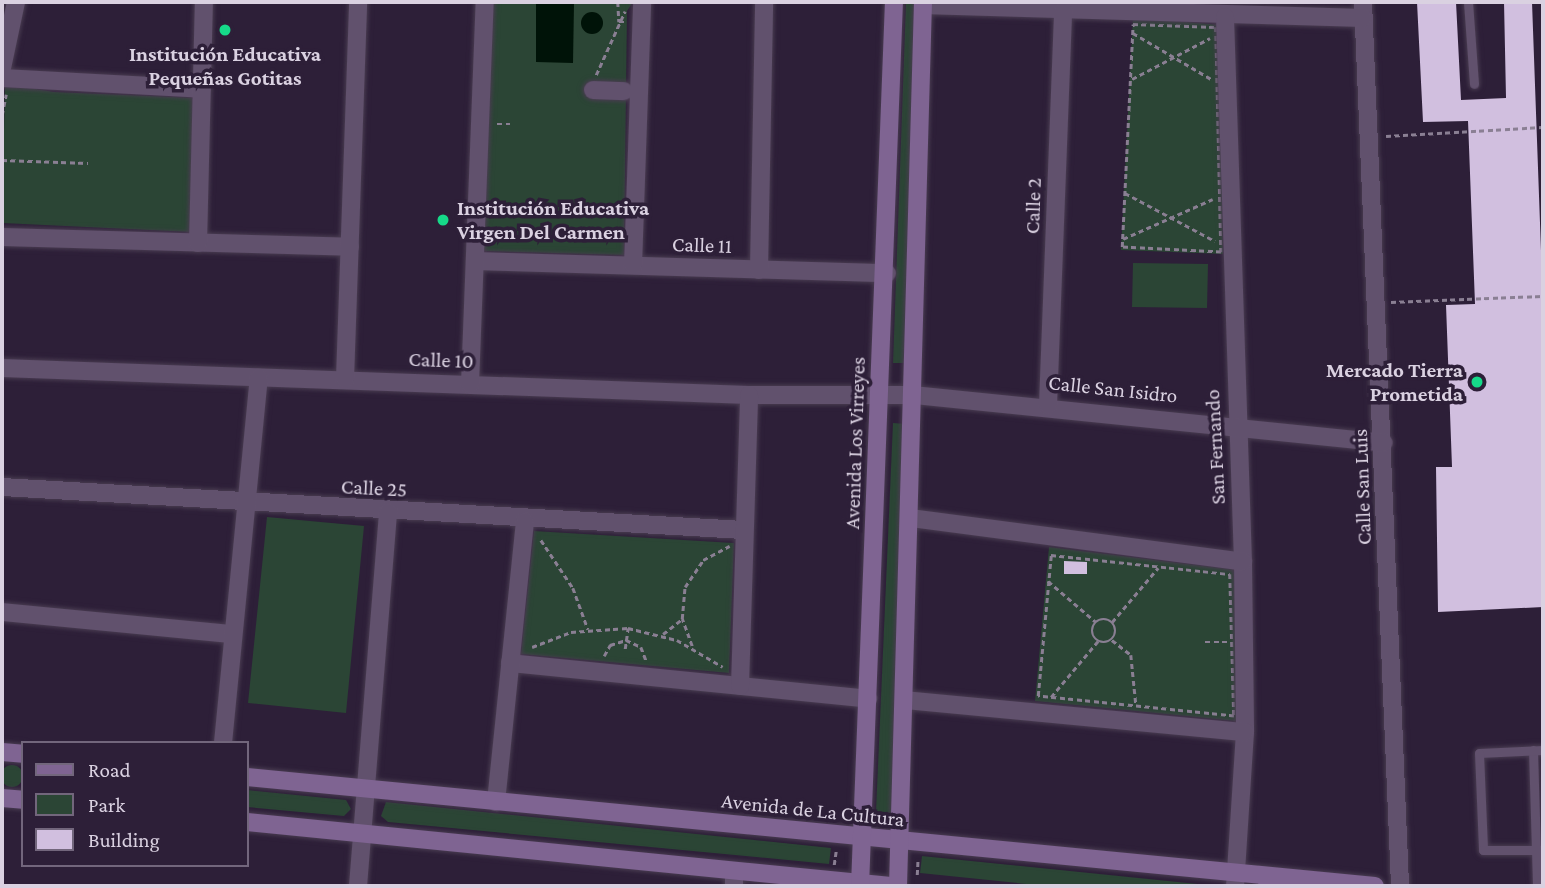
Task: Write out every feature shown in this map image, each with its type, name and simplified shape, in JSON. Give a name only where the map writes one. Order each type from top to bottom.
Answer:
[{"type":"main road","name":"Avenida Los Virreyes","points":[[860,885],[879,398],[887,273],[894,2]]},
{"type":"main road","points":[[898,886],[911,518],[923,3]]},
{"type":"main road","points":[[2,752],[21,754]]},
{"type":"main road","name":"Avenida de La Cultura","points":[[248,777],[900,841],[1236,880],[1375,886]]},
{"type":"main road","points":[[2,798],[21,800]]},
{"type":"main road","points":[[248,822],[734,879],[891,886]]},
{"type":"street","points":[[2,68],[16,2]]},
{"type":"street","points":[[198,243],[204,2]]},
{"type":"street","points":[[345,379],[358,2]]},
{"type":"street","points":[[470,384],[485,2]]},
{"type":"street","points":[[633,265],[642,2]]},
{"type":"street","points":[[759,270],[764,2]]},
{"type":"street","points":[[923,3],[1225,17],[1363,10]]},
{"type":"street","name":"Calle 2","points":[[1048,405],[1063,10]]},
{"type":"street","name":"Calle San Luis","points":[[1363,10],[1384,443],[1400,886]]},
{"type":"street","name":"San Fernando","points":[[1225,17],[1226,248],[1243,562],[1245,732],[1236,880]]},
{"type":"street","points":[[6,82],[202,89]]},
{"type":"street","points":[[593,90],[624,91]]},
{"type":"street","points":[[2,237],[350,247]]},
{"type":"street","name":"Calle 11","points":[[475,261],[887,273]]},
{"type":"street","name":"Calle 10","points":[[2,368],[879,398]]},
{"type":"street","points":[[223,741],[259,378]]},
{"type":"street","points":[[740,686],[749,395]]},
{"type":"street","name":"Calle San Isidro","points":[[879,398],[914,395],[1048,405],[1384,443]]},
{"type":"street","name":"Calle 25","points":[[2,487],[388,512],[531,528],[744,530]]},
{"type":"street","points":[[358,886],[388,512]]},
{"type":"street","points":[[911,518],[1243,562]]},
{"type":"street","points":[[496,802],[517,657],[531,528]]},
{"type":"street","points":[[2,612],[232,634]]},
{"type":"street","points":[[517,657],[740,686],[868,699]]},
{"type":"street","points":[[904,700],[1245,732]]},
{"type":"lane","points":[[1468,2],[1474,84]]},
{"type":"lane","points":[[1537,886],[1540,850],[1538,750],[1479,753],[1483,850],[1540,850]]},
{"type":"path","points":[[618,2],[619,22]]},
{"type":"path","points":[[593,90],[619,22],[630,2]]},
{"type":"path","points":[[619,22],[625,22]]},
{"type":"path","points":[[1133,24],[1122,247],[1226,248]]},
{"type":"path","points":[[1133,33],[1217,82]]},
{"type":"path","points":[[1131,79],[1216,35]]},
{"type":"path","points":[[2,115],[6,82]]},
{"type":"path","points":[[490,124],[512,124]]},
{"type":"path","points":[[1369,137],[1543,127]]},
{"type":"path","points":[[2,160],[88,163]]},
{"type":"path","points":[[1125,193],[1226,248]]},
{"type":"path","points":[[1123,239],[1220,196]]},
{"type":"path","points":[[1377,303],[1543,296]]},
{"type":"path","points":[[531,528],[550,535]]},
{"type":"path","points":[[531,528],[534,547]]},
{"type":"path","points":[[531,528],[568,578],[588,629]]},
{"type":"path","points":[[718,544],[732,545]]},
{"type":"path","points":[[731,558],[732,545]]},
{"type":"path","points":[[692,647],[682,619],[692,572],[732,545]]},
{"type":"path","points":[[1051,555],[1160,566],[1230,574],[1234,716],[1038,696],[1051,555]]},
{"type":"path","points":[[1112,640],[1112,622],[1160,566]]},
{"type":"path","points":[[1048,581],[1096,622],[1112,622]]},
{"type":"path","points":[[661,634],[682,619]]},
{"type":"path","points":[[1096,622],[1098,642]]},
{"type":"path","points":[[625,649],[628,628]]},
{"type":"path","points":[[517,657],[588,629],[628,628],[661,634],[692,647],[728,672]]},
{"type":"path","points":[[517,657],[524,639]]},
{"type":"path","points":[[603,660],[611,645],[626,640],[641,648],[646,663]]},
{"type":"path","points":[[1051,697],[1098,642],[1112,640],[1132,655],[1137,706]]},
{"type":"path","points":[[1205,642],[1232,642]]},
{"type":"path","points":[[517,657],[536,653]]},
{"type":"path","points":[[590,658],[614,660]]},
{"type":"path","points":[[728,659],[728,672]]},
{"type":"path","points":[[635,662],[659,665]]},
{"type":"path","points":[[714,670],[728,672]]},
{"type":"path","points":[[834,865],[836,846]]},
{"type":"path","points":[[917,875],[919,855]]},
{"type":"green space","points":[[491,2],[633,2],[627,11],[624,255],[483,251]]},
{"type":"green space","points":[[906,2],[921,2],[909,363],[893,363]]},
{"type":"green space","points":[[1133,17],[1220,25],[1223,254],[1121,250]]},
{"type":"green space","points":[[5,84],[54,92],[197,98],[192,232],[2,223]]},
{"type":"green space","points":[[1133,263],[1208,264],[1207,308],[1132,307]]},
{"type":"green space","points":[[893,423],[906,424],[894,813],[876,811]]},
{"type":"green space","points":[[267,517],[364,526],[346,713],[248,703]]},
{"type":"green space","points":[[534,531],[734,543],[729,673],[521,654]]},
{"type":"green space","points":[[1049,547],[1236,570],[1236,721],[1035,701]]},
{"type":"green space","points":[[12,765],[20,768],[20,784],[12,787],[4,784],[1,776],[4,768]]},
{"type":"green space","points":[[248,790],[346,800],[351,809],[344,816],[248,807]]},
{"type":"green space","points":[[386,802],[831,848],[829,864],[388,822],[381,816]]},
{"type":"green space","points":[[922,856],[1217,886],[1046,886],[920,873]]},
{"type":"shaded area","points":[[536,3],[574,3],[573,63],[536,62]]},
{"type":"shaded area","points":[[592,12],[600,15],[603,23],[600,31],[592,34],[584,31],[581,23],[584,15]]},
{"type":"building","points":[[1417,2],[1456,2],[1461,100],[1506,98],[1504,2],[1532,2],[1543,306],[1543,607],[1438,612],[1436,467],[1452,467],[1446,305],[1475,304],[1468,121],[1423,122]]},
{"type":"building","points":[[1064,561],[1087,562],[1087,574],[1064,574]]},
{"type":"place","name":"Institución Educativa Pequeñas Gotitas","points":[[225,30]]},
{"type":"place","name":"Institución Educativa Virgen Del Carmen","points":[[443,220]]},
{"type":"place","name":"Mercado Tierra Prometida","points":[[1477,382]]}]
